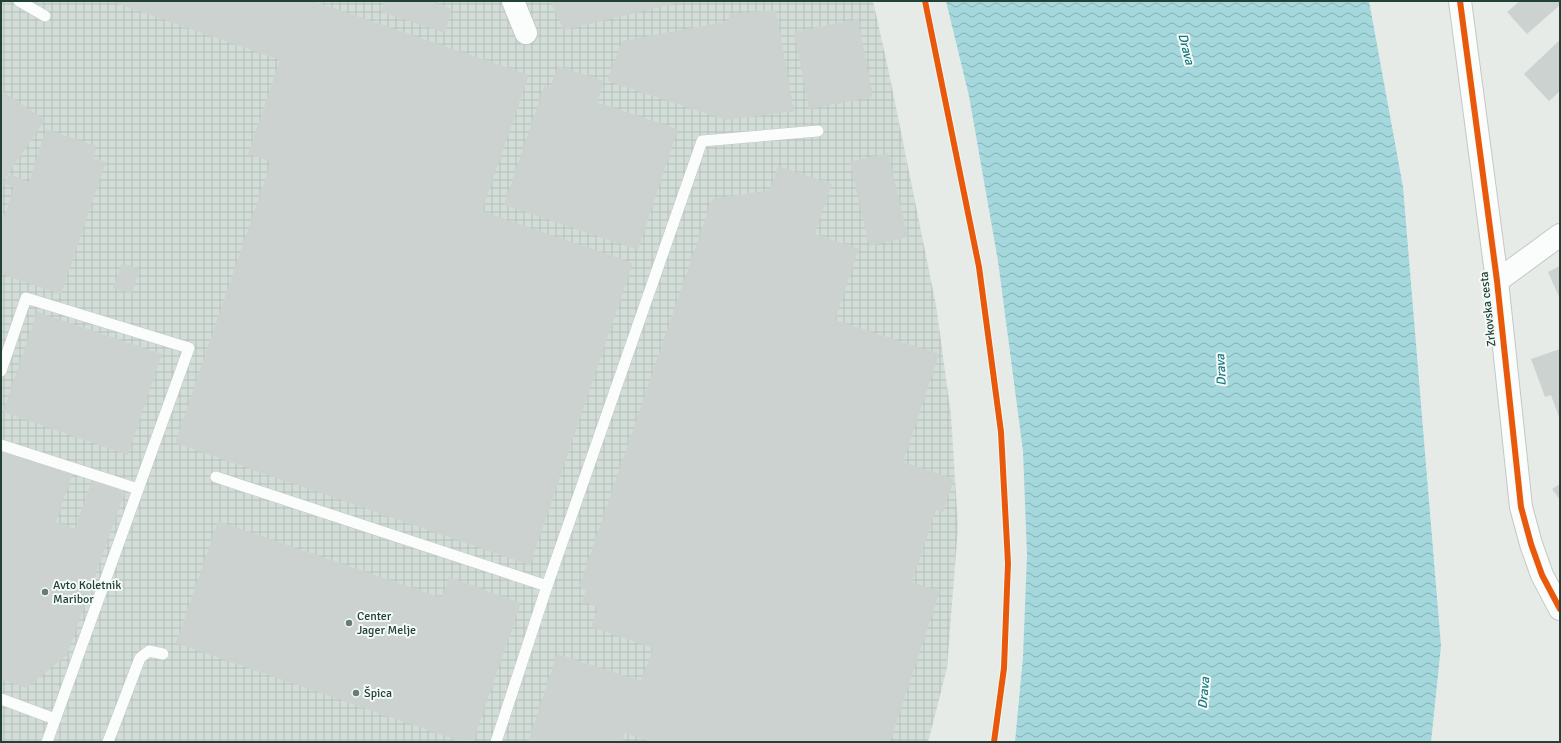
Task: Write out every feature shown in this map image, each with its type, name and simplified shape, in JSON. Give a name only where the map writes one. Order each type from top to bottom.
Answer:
[{"type":"street","points":[[514,1],[526,33]]},
{"type":"street","name":"Zrkovska cesta","points":[[1460,1],[1497,281],[1521,507],[1531,544],[1542,575],[1560,609]]},
{"type":"street","points":[[1497,281],[1560,235]]},
{"type":"lane","points":[[19,1],[45,16]]},
{"type":"lane","points":[[496,742],[547,586],[702,142],[818,131]]},
{"type":"lane","points":[[1,371],[26,298],[189,348],[47,742]]},
{"type":"lane","points":[[1,445],[138,489]]},
{"type":"lane","points":[[216,477],[547,586]]},
{"type":"lane","points":[[108,742],[140,658],[149,651],[163,654]]},
{"type":"lane","points":[[1,699],[55,719]]},
{"type":"shaded area","points":[[1,1],[873,1],[936,305],[951,415],[958,527],[947,668],[928,742],[1,742]]},
{"type":"water","name":"Drava","points":[[946,1],[1369,1],[1403,187],[1441,646],[1431,742],[1015,742],[1023,657],[1027,555],[1023,451],[998,261],[969,96]]},
{"type":"building","points":[[110,1],[313,1],[529,75],[482,211],[633,263],[530,565],[175,443],[271,162],[248,154],[280,60]]},
{"type":"building","points":[[385,1],[429,1],[452,9],[445,33],[381,12]]},
{"type":"building","points":[[550,1],[681,1],[681,2],[564,30]]},
{"type":"building","points":[[1520,1],[1560,1],[1560,5],[1527,34],[1507,12]]},
{"type":"building","points":[[776,10],[794,111],[726,120],[607,81],[622,41],[729,21],[729,14]]},
{"type":"building","points":[[858,19],[873,97],[809,109],[794,32]]},
{"type":"building","points":[[1560,40],[1560,91],[1549,101],[1524,74]]},
{"type":"building","points":[[558,66],[604,81],[597,102],[678,129],[638,250],[504,205],[544,86],[550,88]]},
{"type":"building","points":[[1,90],[45,120],[1,184]]},
{"type":"building","points":[[46,129],[97,146],[93,158],[106,162],[61,294],[1,274],[1,225],[14,188],[3,183],[10,174],[29,182]]},
{"type":"building","points":[[888,153],[908,237],[869,246],[850,162]]},
{"type":"building","points":[[778,166],[832,184],[815,234],[859,249],[835,320],[939,354],[903,462],[954,479],[943,512],[936,510],[912,582],[940,591],[890,742],[652,742],[625,733],[622,742],[528,742],[557,654],[641,681],[653,648],[591,627],[598,607],[582,602],[586,590],[579,587],[712,199],[770,190]]},
{"type":"building","points":[[122,263],[140,269],[132,294],[113,288]]},
{"type":"building","points":[[1560,266],[1560,299],[1548,272]]},
{"type":"building","points":[[37,312],[162,354],[128,455],[3,412]]},
{"type":"building","points":[[1560,349],[1560,420],[1551,395],[1545,397],[1531,359]]},
{"type":"building","name":"Avto Koletnik Maribor","points":[[1,450],[72,475],[56,522],[75,529],[92,480],[125,492],[67,655],[26,688],[1,679]]},
{"type":"building","points":[[1560,484],[1560,500],[1552,489]]},
{"type":"building","name":"Center Jager Melje","points":[[218,521],[442,598],[449,577],[521,603],[473,742],[462,742],[176,643]]},
{"type":"cycle path","points":[[925,1],[979,267],[1001,432],[1008,563],[1004,668],[994,742]]},
{"type":"cycle path","points":[[1460,1],[1497,281],[1521,507],[1531,544],[1542,575],[1560,609]]},
{"type":"place","name":"Avto Koletnik Maribor","points":[[45,592]]},
{"type":"place","name":"Center Jager Melje","points":[[349,623]]},
{"type":"place","name":"Špica","points":[[356,693]]}]
